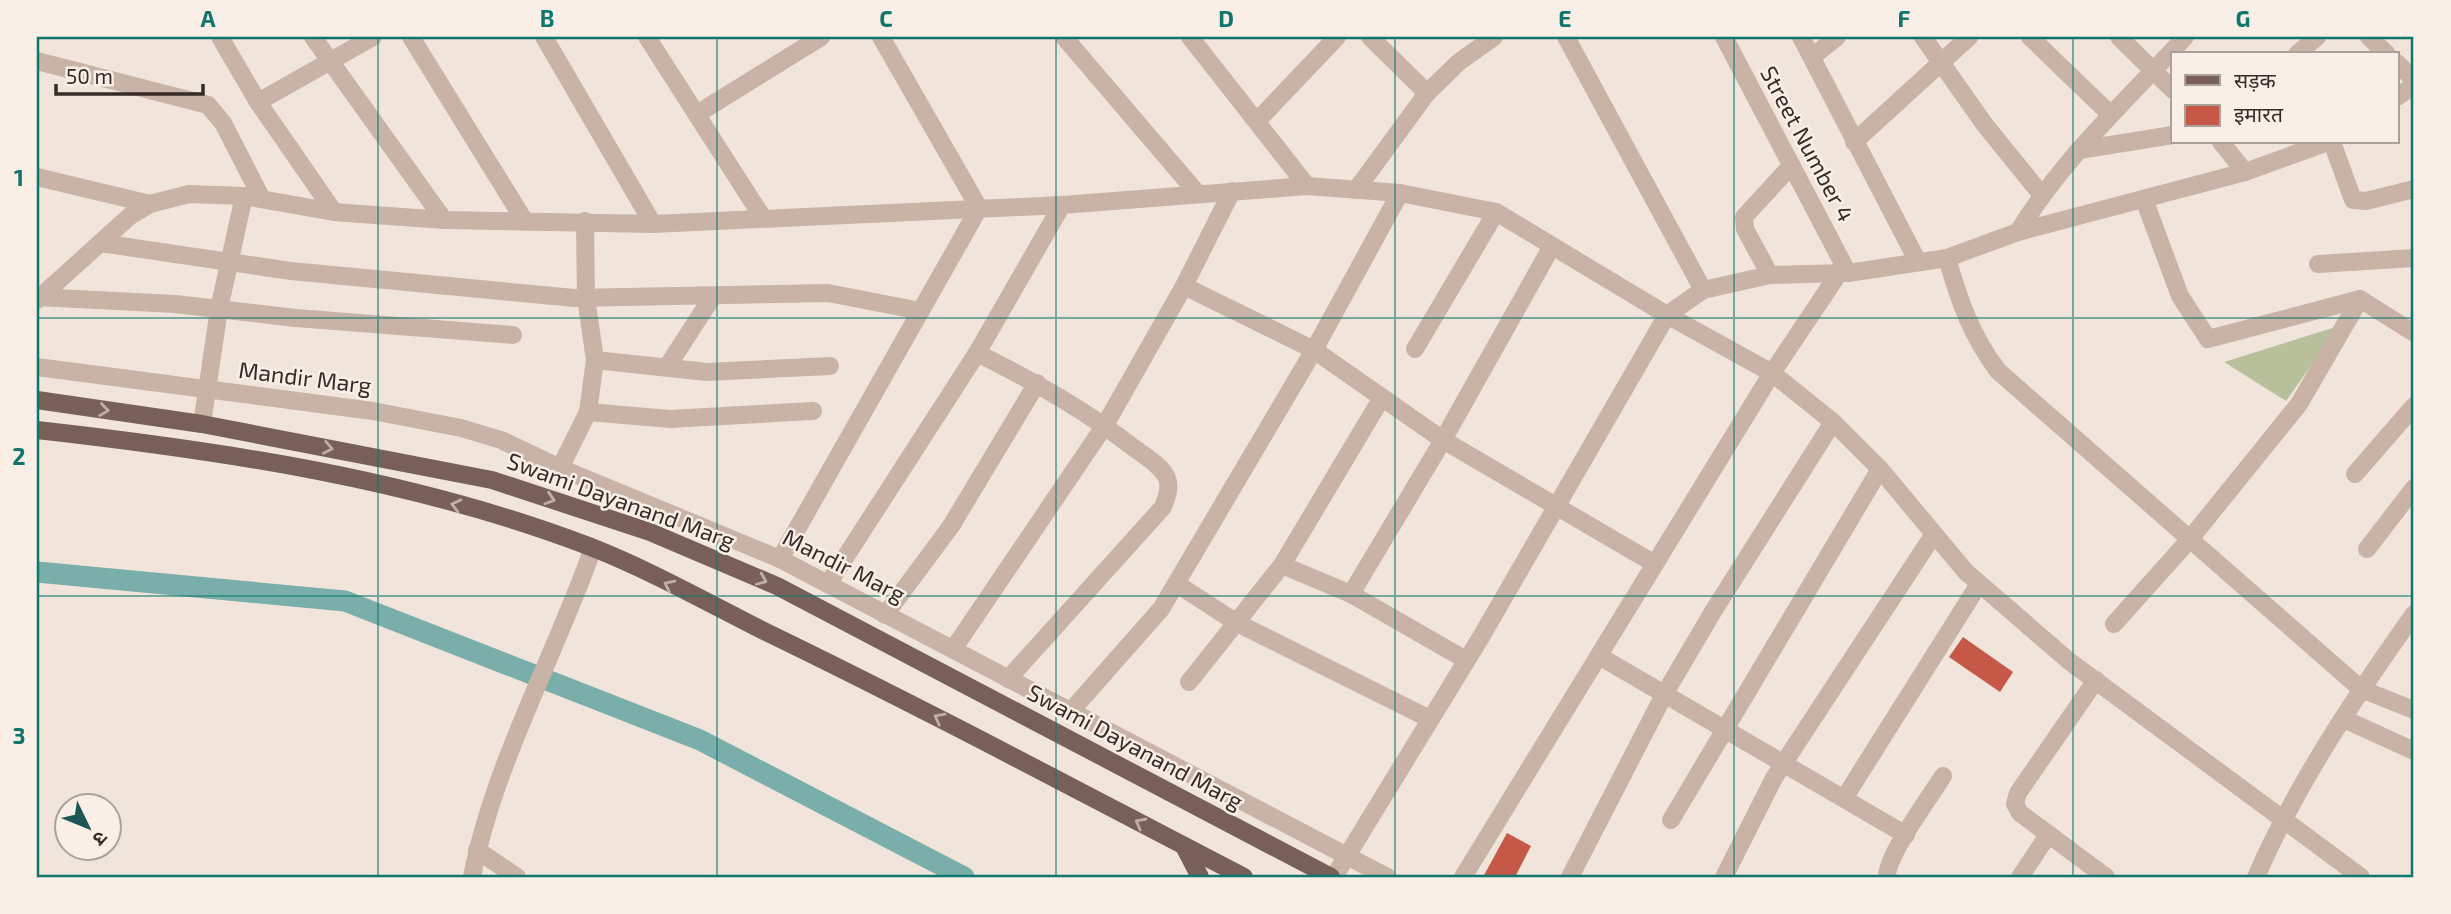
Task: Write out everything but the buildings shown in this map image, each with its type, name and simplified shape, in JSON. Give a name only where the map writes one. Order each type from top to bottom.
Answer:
[{"type":"main road","name":"Swami Dayanand Marg","points":[[37,400],[202,424],[492,480],[650,533],[777,586],[1332,877]]},
{"type":"main road","points":[[37,430],[180,446],[332,473],[483,512],[593,548],[874,684],[1244,877]]},
{"type":"main road","points":[[1184,846],[1200,877]]},
{"type":"street","points":[[220,37],[258,102],[334,212]]},
{"type":"street","points":[[313,37],[444,220]]},
{"type":"street","points":[[258,102],[373,37]]},
{"type":"street","points":[[411,37],[524,220]]},
{"type":"street","points":[[544,37],[653,224]]},
{"type":"street","points":[[647,37],[763,218]]},
{"type":"street","points":[[697,114],[821,37]]},
{"type":"street","points":[[881,37],[979,208]]},
{"type":"street","points":[[1064,37],[1198,194]]},
{"type":"street","points":[[1189,37],[1258,120],[1307,186]]},
{"type":"street","points":[[1258,120],[1338,37]]},
{"type":"street","points":[[1370,37],[1427,93]]},
{"type":"street","points":[[1356,190],[1427,93],[1459,62],[1494,37]]},
{"type":"street","points":[[1566,37],[1703,290]]},
{"type":"street","name":"Street Number 4","points":[[1724,37],[1843,273]]},
{"type":"street","points":[[1801,37],[1918,262]]},
{"type":"street","points":[[1812,57],[1837,37]]},
{"type":"street","points":[[1923,37],[1985,125],[2041,194]]},
{"type":"street","points":[[1854,142],[1969,37]]},
{"type":"street","points":[[2030,37],[2110,114]]},
{"type":"street","points":[[2119,37],[2171,88]]},
{"type":"street","points":[[2171,52],[2185,37]]},
{"type":"street","points":[[2299,52],[2317,37]]},
{"type":"street","points":[[2369,37],[2385,52]]},
{"type":"street","points":[[2018,232],[2041,194],[2110,114],[2171,52]]},
{"type":"street","points":[[37,61],[208,105],[223,123],[253,198],[230,263],[219,309],[202,424]]},
{"type":"street","points":[[2398,65],[2414,83],[2398,96]]},
{"type":"street","points":[[2079,150],[2171,135]]},
{"type":"street","points":[[2223,144],[2245,172]]},
{"type":"street","points":[[1332,877],[1466,660],[1667,315],[1703,290],[1770,275],[1843,273],[1947,258],[2018,232],[2245,172],[2324,144]]},
{"type":"street","points":[[2331,144],[2353,200],[2366,201],[2414,189]]},
{"type":"street","points":[[1770,275],[1745,229],[1744,217],[1790,167]]},
{"type":"street","points":[[37,177],[150,204]]},
{"type":"street","points":[[37,298],[130,216],[150,204],[189,194],[253,198],[334,212],[444,220],[653,224],[1062,205],[1307,186],[1399,193],[1496,212],[1667,315],[1772,373],[1833,422],[1880,469],[1979,584],[2096,680],[2361,877]]},
{"type":"street","points":[[954,648],[1105,425],[1184,286],[1232,191]]},
{"type":"street","points":[[1070,712],[1136,641],[1177,584],[1314,350],[1399,193]]},
{"type":"street","points":[[2144,199],[2180,296],[2208,339],[2360,299],[2414,333]]},
{"type":"street","points":[[828,584],[977,353],[1062,205]]},
{"type":"street","points":[[780,559],[979,208]]},
{"type":"street","points":[[1415,349],[1496,212]]},
{"type":"street","points":[[560,468],[588,412],[595,360],[586,298],[584,221]]},
{"type":"street","points":[[100,243],[230,263],[586,298],[828,293],[921,311]]},
{"type":"street","points":[[1351,594],[1443,440],[1552,246]]},
{"type":"street","points":[[1947,258],[1963,312],[1979,346],[1998,371],[2361,688],[2414,710]]},
{"type":"street","points":[[2318,264],[2414,258]]},
{"type":"street","points":[[1463,877],[1772,373],[1843,273]]},
{"type":"street","points":[[1184,286],[1314,350],[1381,400],[1443,440],[1655,564]]},
{"type":"street","points":[[667,367],[713,296]]},
{"type":"street","points":[[37,298],[175,304],[513,335]]},
{"type":"street","points":[[2114,624],[2190,538],[2300,404],[2360,299]]},
{"type":"street","points":[[977,353],[1037,383],[1105,425],[1159,467],[1168,478],[1164,507],[1008,679]]},
{"type":"street","points":[[595,360],[707,372],[830,366]]},
{"type":"street","name":"Mandir Marg","points":[[37,367],[373,411],[461,428],[501,440],[560,468],[780,559],[1387,877]]},
{"type":"street","points":[[886,615],[951,526],[1037,383]]},
{"type":"street","points":[[1189,682],[1282,565],[1381,400]]},
{"type":"street","points":[[2355,474],[2414,406]]},
{"type":"street","points":[[588,412],[670,419],[813,411]]},
{"type":"street","points":[[1570,877],[1665,693],[1833,422]]},
{"type":"street","points":[[1671,820],[1880,469]]},
{"type":"street","points":[[2367,549],[2414,488]]},
{"type":"street","points":[[1724,877],[1784,762],[1934,534]]},
{"type":"street","points":[[472,877],[477,850],[513,746],[593,548]]},
{"type":"street","points":[[1282,565],[1351,594],[1466,660]]},
{"type":"street","points":[[1177,584],[1237,623],[1430,719]]},
{"type":"street","points":[[1844,797],[1979,584]]},
{"type":"street","points":[[2256,877],[2282,816],[2361,688],[2414,614]]},
{"type":"street","points":[[1599,656],[1906,835]]},
{"type":"street","points":[[2096,680],[2018,793],[2015,804],[2020,813],[2106,877]]},
{"type":"street","points":[[2344,719],[2414,751]]},
{"type":"street","points":[[1887,877],[1887,870],[1906,835],[1943,776]]},
{"type":"street","points":[[2020,877],[2048,835]]},
{"type":"street","points":[[477,850],[517,877]]},
{"type":"green space","points":[[2339,326],[2286,401],[2224,362]]},
{"type":"waterway","points":[[37,572],[345,601],[700,740],[964,877]]}]
